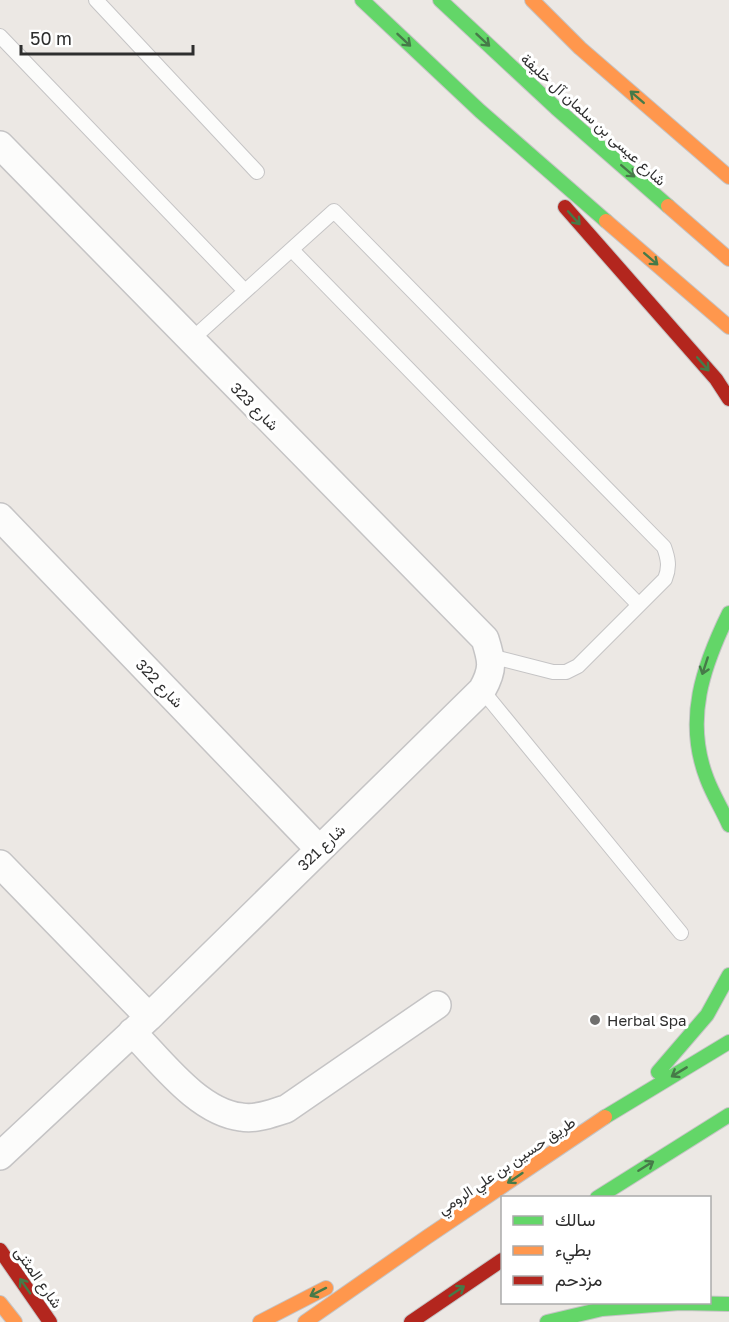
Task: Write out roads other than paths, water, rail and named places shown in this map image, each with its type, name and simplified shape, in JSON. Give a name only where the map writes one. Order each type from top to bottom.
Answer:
[{"type":"main road","points":[[362,0],[480,111],[729,327]]},
{"type":"main road","name":"شارع عيسى بن سلمان آل خليفة","points":[[441,0],[555,108],[729,259]]},
{"type":"main road","points":[[532,0],[580,48],[729,177]]},
{"type":"main road","points":[[480,111],[704,364],[729,399]]},
{"type":"main road","points":[[729,613],[703,670],[694,729],[705,773],[729,825]]},
{"type":"main road","points":[[631,1100],[697,1029],[717,999],[729,975]]},
{"type":"main road","name":"طريق حسين بن علي الرومي","points":[[305,1322],[631,1100],[729,1042]]},
{"type":"main road","points":[[599,1196],[729,1114]]},
{"type":"main road","points":[[260,1322],[427,1238]]},
{"type":"main road","name":"شارع المثنى","points":[[0,1250],[50,1322]]},
{"type":"main road","points":[[411,1322],[501,1261]]},
{"type":"main road","points":[[0,1303],[15,1322]]},
{"type":"main road","points":[[547,1322],[602,1309],[667,1304]]},
{"type":"main road","points":[[711,1304],[729,1304]]},
{"type":"street","name":"شارع 323","points":[[0,145],[485,639],[488,674]]},
{"type":"street","name":"شارع 322","points":[[0,518],[319,849]]},
{"type":"street","name":"شارع 321","points":[[0,1156],[140,1024],[319,849],[488,674]]},
{"type":"street","points":[[0,864],[140,1024],[192,1094],[221,1112],[241,1118],[259,1117],[286,1109],[437,1005]]},
{"type":"lane","points":[[96,0],[257,172]]},
{"type":"lane","points":[[0,36],[245,291]]},
{"type":"lane","points":[[190,341],[334,211],[664,547],[669,570],[665,579],[578,666],[566,672],[488,674]]},
{"type":"lane","points":[[292,250],[638,604]]},
{"type":"lane","points":[[488,674],[681,933]]},
{"type":"place","name":"Herbal Spa","points":[[595,1020]]}]
